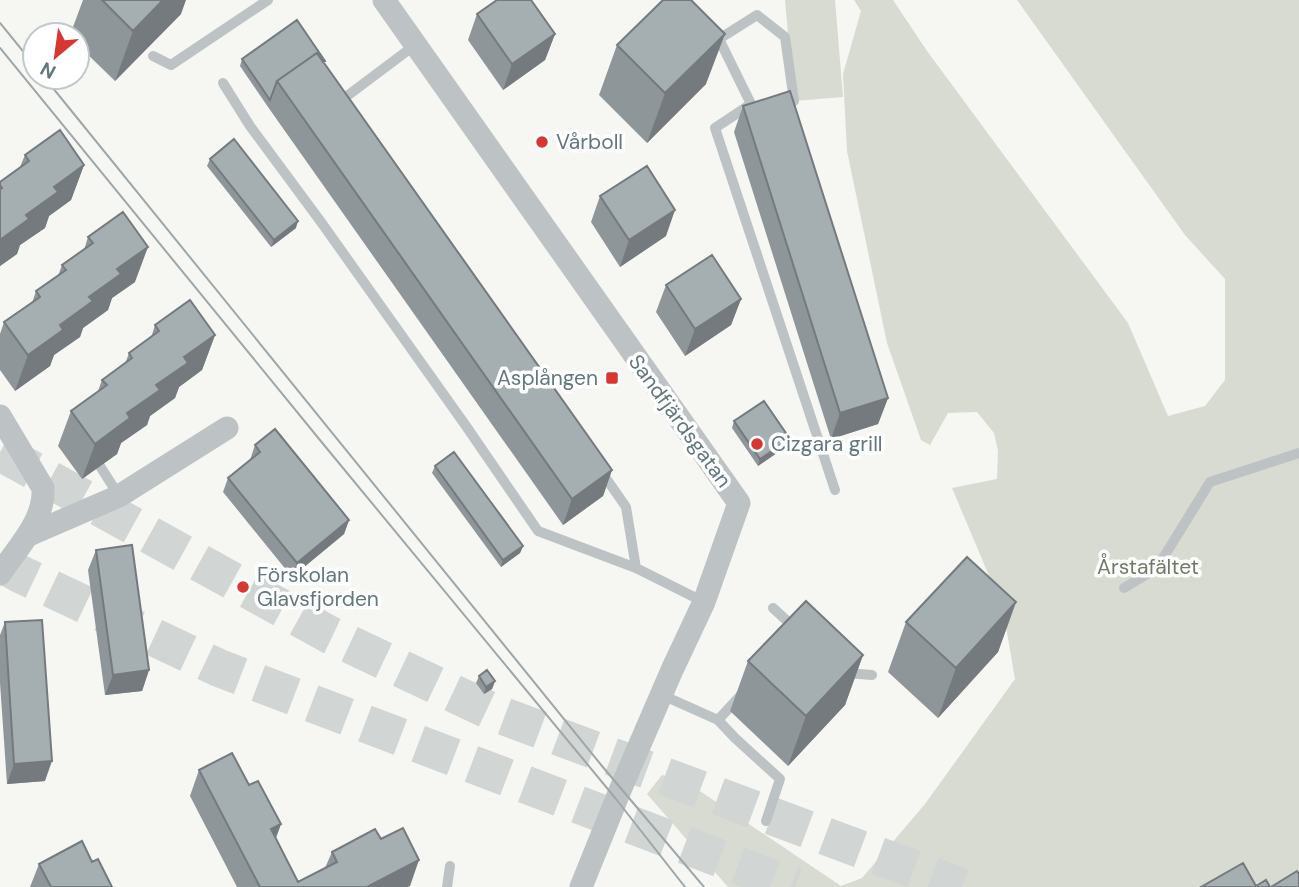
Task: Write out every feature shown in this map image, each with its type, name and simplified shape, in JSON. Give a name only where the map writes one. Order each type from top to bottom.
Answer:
[{"type":"street","name":"Sandfjärdsgatan","points":[[384,0],[738,503],[704,602],[616,799],[581,887]]},
{"type":"street","points":[[0,416],[43,488],[43,499],[29,535],[0,574]]},
{"type":"street","points":[[29,535],[120,496],[227,428]]},
{"type":"lane","points":[[153,56],[171,65],[268,0]]},
{"type":"lane","points":[[719,39],[757,15],[785,37],[794,101],[762,103],[715,128],[835,490]]},
{"type":"lane","points":[[708,31],[719,39],[762,103]]},
{"type":"lane","points":[[347,113],[339,102],[415,45]]},
{"type":"lane","points":[[223,83],[250,126],[353,267],[538,531],[636,568],[704,602]]},
{"type":"lane","points":[[1124,588],[1157,568],[1210,482],[1299,453]]},
{"type":"lane","points":[[596,465],[626,507],[636,568]]},
{"type":"lane","points":[[100,466],[120,496]]},
{"type":"lane","points":[[773,608],[803,636],[790,642]]},
{"type":"lane","points":[[835,665],[846,673],[872,675]]},
{"type":"lane","points":[[718,720],[754,681]]},
{"type":"lane","points":[[662,695],[718,720],[780,779],[766,821]]},
{"type":"lane","points":[[447,887],[450,866]]},
{"type":"green space","points":[[785,0],[835,0],[843,97],[794,101]]},
{"type":"green space","name":"Årstafältet","points":[[854,0],[893,0],[927,51],[1128,323],[1168,416],[1205,406],[1225,380],[1225,279],[1185,235],[1017,0],[1299,0],[1299,887],[728,887],[647,794],[662,775],[685,781],[841,886],[862,878],[925,804],[1015,679],[1003,609],[952,488],[997,479],[998,451],[994,433],[977,412],[948,413],[930,445],[921,440],[887,343],[847,151],[843,74],[861,11]]},
{"type":"building","points":[[102,0],[163,0],[133,31]]},
{"type":"building","points":[[497,0],[531,0],[555,34],[512,64],[477,14]]},
{"type":"building","points":[[663,0],[691,0],[725,34],[665,93],[617,45]]},
{"type":"building","points":[[297,20],[325,61],[323,62],[317,53],[277,81],[270,100],[242,59]]},
{"type":"building","points":[[317,53],[612,470],[572,499],[277,81]]},
{"type":"building","points":[[790,91],[888,398],[840,413],[743,106]]},
{"type":"building","points":[[60,130],[84,165],[54,187],[58,192],[26,215],[29,219],[0,240],[0,182],[29,161],[25,155]]},
{"type":"building","points":[[234,139],[298,221],[274,240],[210,159]]},
{"type":"building","points":[[647,166],[675,210],[629,240],[600,196]]},
{"type":"building","points":[[123,212],[148,247],[117,269],[121,274],[89,297],[93,301],[60,325],[63,330],[28,355],[4,322],[40,297],[36,291],[66,270],[62,265],[93,243],[88,237]]},
{"type":"building","points":[[712,255],[741,299],[695,329],[666,285]]},
{"type":"building","points":[[190,300],[215,335],[184,357],[188,363],[156,385],[160,390],[127,413],[130,418],[95,444],[71,411],[107,385],[102,380],[132,358],[129,353],[159,331],[155,325]]},
{"type":"building","points":[[764,401],[790,439],[760,459],[734,421]]},
{"type":"building","points":[[275,429],[349,520],[297,563],[228,478],[260,452],[255,445]]},
{"type":"building","points":[[454,452],[523,546],[503,560],[435,466]]},
{"type":"building","points":[[132,545],[149,670],[113,675],[96,550]]},
{"type":"building","points":[[967,557],[1016,602],[956,668],[906,622]]},
{"type":"building","points":[[806,601],[863,655],[806,716],[748,661]]},
{"type":"building","points":[[42,620],[52,761],[14,764],[5,622]]},
{"type":"building","points":[[487,670],[495,681],[486,687],[479,676]]},
{"type":"building","points":[[232,753],[249,785],[258,781],[281,824],[271,829],[298,882],[337,862],[332,852],[375,829],[381,839],[403,828],[419,860],[367,887],[260,887],[199,770]]},
{"type":"building","points":[[82,841],[92,862],[98,859],[112,887],[51,887],[39,864]]},
{"type":"building","points":[[1243,863],[1256,886],[1266,880],[1270,887],[1201,887]]},
{"type":"building","points":[[1297,871],[1299,887],[1271,887]]},
{"type":"tunnel","points":[[0,452],[330,635],[495,713],[962,887]]},
{"type":"tunnel","points":[[0,563],[219,668],[795,887]]},
{"type":"tram line","points":[[0,23],[21,49]]},
{"type":"tram line","points":[[0,48],[616,799],[685,887]]},
{"type":"tram line","points":[[55,91],[602,766],[704,887]]},
{"type":"place","name":"Vårboll","points":[[542,142]]},
{"type":"place","name":"Asplången","points":[[612,378]]},
{"type":"place","name":"Cizgara grill","points":[[757,444]]},
{"type":"place","name":"Förskolan Glavsfjorden","points":[[243,587]]}]
